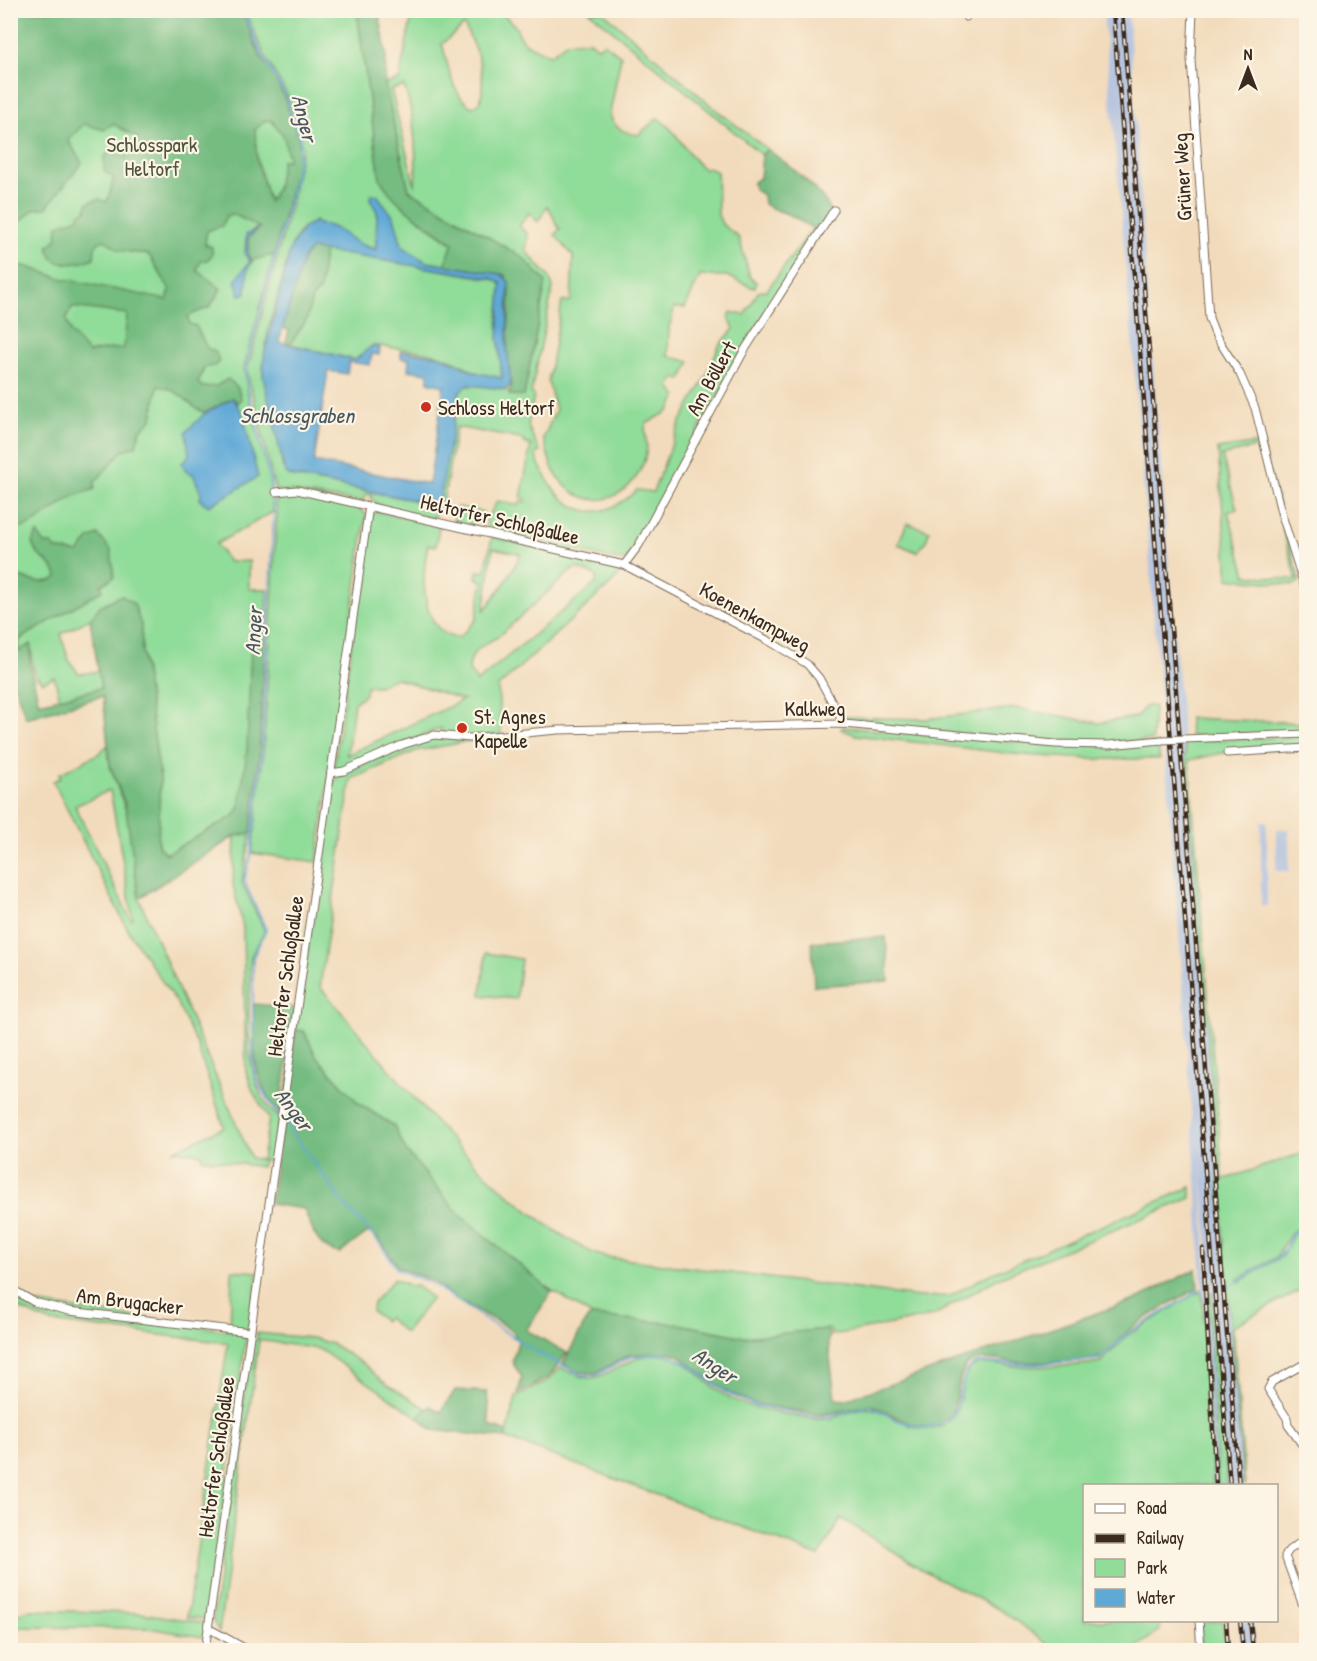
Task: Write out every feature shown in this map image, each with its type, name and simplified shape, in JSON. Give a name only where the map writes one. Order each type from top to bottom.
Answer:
[{"type":"street","name":"Grüner Weg","points":[[1193,10],[1191,59],[1209,318],[1218,340],[1240,374],[1255,408],[1281,512],[1306,591]]},
{"type":"street","name":"Am Böllert","points":[[624,565],[639,544],[744,351],[834,210]]},
{"type":"street","name":"Heltorfer Schloßallee","points":[[276,492],[297,490],[624,565]]},
{"type":"street","name":"Heltorfer Schloßallee","points":[[205,1650],[369,506]]},
{"type":"street","name":"Koenenkampweg","points":[[624,565],[779,646],[807,664],[819,678],[844,724]]},
{"type":"street","name":"Kalkweg","points":[[331,773],[344,771],[402,745],[434,735],[470,738],[577,729],[844,724],[1055,744],[1110,745],[1162,740],[1306,734]]},
{"type":"street","points":[[1227,753],[1306,748]]},
{"type":"street","name":"Am Brugacker","points":[[10,1288],[34,1302],[58,1309],[250,1332]]},
{"type":"street","points":[[1306,1363],[1272,1382],[1268,1389],[1287,1418],[1288,1425],[1306,1450]]},
{"type":"street","points":[[1306,1539],[1289,1550],[1285,1556],[1306,1614]]},
{"type":"street","points":[[1199,1622],[1201,1650]]},
{"type":"street","points":[[208,1628],[248,1650]]},
{"type":"street","points":[[1185,1650],[1194,1650]]},
{"type":"shaded area","points":[[1103,11],[1128,11],[1148,303],[1243,1484],[1227,1484],[1201,1157],[1218,1484],[1213,1484],[1182,969],[1129,303]]},
{"type":"shaded area","points":[[1261,821],[1267,821],[1267,906],[1261,906]]},
{"type":"shaded area","points":[[1277,829],[1289,829],[1289,871],[1276,871]]},
{"type":"shaded area","points":[[1238,1622],[1253,1622],[1256,1650],[1241,1650]]},
{"type":"green space","name":"Schlosspark Heltorf","points":[[10,11],[242,11],[249,30],[287,103],[298,141],[298,162],[244,368],[249,400],[269,476],[273,512],[216,544],[229,562],[249,561],[249,589],[267,589],[266,614],[255,614],[252,618],[250,722],[241,803],[235,815],[222,825],[167,854],[158,846],[160,778],[142,651],[141,625],[90,619],[61,634],[68,659],[79,674],[99,671],[102,688],[60,698],[54,677],[43,682],[35,673],[32,651],[11,663]]},
{"type":"green space","name":"Schlosspark Heltorf","points":[[10,11],[242,11],[260,56],[271,70],[284,97],[299,140],[298,162],[274,255],[252,260],[248,255],[248,238],[260,228],[233,214],[226,216],[222,226],[207,231],[205,244],[212,247],[212,255],[207,260],[201,261],[197,270],[221,289],[210,307],[188,316],[189,324],[196,326],[207,348],[215,351],[219,361],[215,366],[205,367],[198,383],[203,387],[216,386],[228,379],[238,388],[241,399],[238,403],[233,398],[205,413],[174,391],[158,386],[152,419],[140,431],[136,446],[123,450],[94,483],[95,489],[72,497],[34,523],[18,529],[10,529],[11,265],[25,266],[60,278],[167,300],[170,290],[149,255],[119,250],[105,240],[99,242],[95,247],[94,258],[81,262],[60,263],[50,255],[48,247],[57,238],[58,225],[79,218],[79,213],[86,211],[87,203],[98,199],[107,202],[114,178],[104,171],[104,158],[110,151],[126,158],[138,138],[113,124],[104,130],[84,124],[68,140],[82,163],[46,208],[34,209],[16,226],[11,225]],"holes":[[[266,120],[272,121],[284,137],[288,157],[288,160],[282,160],[277,188],[269,201],[257,160],[255,130]],[[72,307],[127,314],[124,348],[89,353],[71,333],[66,319]]]},
{"type":"green space","points":[[245,11],[357,11],[380,179],[404,207],[453,244],[445,265],[426,262],[402,246],[394,217],[374,194],[370,197],[377,212],[376,249],[356,243],[334,228],[317,224],[315,221],[299,232],[290,250],[268,331],[263,364],[265,385],[279,439],[282,466],[289,476],[439,505],[456,404],[461,389],[474,385],[524,395],[545,281],[522,257],[409,190],[385,84],[399,80],[413,11],[500,11],[515,26],[523,42],[550,55],[567,42],[590,41],[598,47],[604,43],[621,56],[610,113],[613,122],[624,131],[638,135],[658,118],[672,130],[691,156],[704,169],[708,167],[717,172],[718,215],[722,224],[739,238],[750,277],[757,283],[754,288],[727,276],[700,276],[685,308],[674,308],[669,328],[668,356],[690,362],[681,380],[674,378],[670,388],[677,396],[669,411],[646,424],[647,451],[640,471],[620,493],[595,500],[581,496],[569,489],[557,476],[543,439],[556,410],[548,382],[562,302],[571,301],[573,256],[555,235],[560,229],[547,206],[538,222],[529,213],[519,226],[528,234],[526,251],[549,277],[553,287],[531,393],[534,395],[528,426],[540,452],[535,454],[543,472],[563,499],[576,507],[590,511],[604,510],[620,503],[637,490],[653,492],[680,423],[706,377],[719,346],[734,329],[729,318],[731,312],[745,315],[758,292],[767,290],[812,229],[820,230],[752,334],[629,557],[622,561],[489,531],[486,522],[498,501],[519,506],[520,501],[526,502],[526,499],[521,498],[531,445],[521,439],[456,427],[442,509],[437,508],[434,519],[379,506],[371,498],[372,495],[367,494],[362,502],[275,490],[247,371],[292,200],[302,148],[288,96],[264,54]],"holes":[[[464,25],[477,53],[481,72],[480,102],[473,107],[466,103],[456,89],[442,44]],[[404,86],[411,110],[414,136],[415,187],[391,90]]]},
{"type":"green space","points":[[357,11],[379,11],[386,54],[385,85],[409,190],[522,257],[546,282],[524,396],[509,395],[511,387],[507,355],[510,291],[505,275],[445,265],[453,243],[404,207],[380,179]]},
{"type":"green space","points":[[589,11],[602,11],[714,108],[767,149],[762,155]]},
{"type":"green space","points":[[767,149],[814,187],[828,205],[830,213],[820,230],[764,204],[763,195],[754,189],[753,182],[760,178],[762,155]]},
{"type":"green space","points":[[311,249],[324,250],[320,290],[312,298],[306,321],[290,344],[286,343],[289,330],[282,328],[289,297],[301,262]]},
{"type":"green space","points":[[324,250],[498,280],[502,287],[498,316],[502,378],[485,376],[449,358],[416,351],[373,345],[356,360],[290,344],[306,321],[312,298],[319,290]]},
{"type":"green space","points":[[1262,444],[1300,581],[1294,585],[1228,578],[1218,449]],"holes":[[[1259,446],[1297,580],[1246,575],[1228,512],[1237,509],[1222,456]]]},
{"type":"green space","points":[[291,491],[360,507],[361,511],[366,514],[317,862],[252,853],[263,757],[277,511],[275,495]]},
{"type":"green space","points":[[457,507],[483,512],[481,520],[469,527],[453,524]]},
{"type":"green space","points":[[377,511],[439,525],[436,546],[428,545],[424,583],[425,597],[433,621],[441,631],[452,637],[460,637],[476,620],[483,581],[476,578],[477,571],[485,572],[492,537],[623,567],[616,579],[498,687],[501,734],[470,738],[442,734],[441,728],[339,770],[334,766],[370,516]],"holes":[[[493,548],[521,554],[506,581],[484,611]],[[577,568],[597,576],[596,583],[477,682],[469,670],[475,652],[499,636]],[[396,678],[463,700],[347,755],[354,703],[365,694],[366,686],[378,686]]]},
{"type":"green space","points":[[907,523],[929,531],[926,542],[917,552],[898,544]]},
{"type":"green space","points":[[37,533],[45,544],[52,544],[56,549],[78,553],[89,539],[98,535],[111,550],[114,577],[101,585],[103,590],[20,639],[17,652],[31,644],[30,665],[39,703],[101,688],[90,619],[100,606],[121,595],[134,604],[141,625],[142,651],[160,778],[158,846],[166,854],[234,816],[239,809],[247,750],[252,618],[255,614],[266,614],[259,757],[251,833],[235,836],[139,898],[125,804],[110,766],[103,696],[26,718],[11,675],[11,574],[40,582],[57,577],[52,567],[34,548],[32,543]]},
{"type":"green space","points":[[1146,706],[1154,706],[1152,740],[1114,742],[1002,738],[852,723],[842,717],[926,719],[1015,708],[1099,723],[1136,717]]},
{"type":"green space","points":[[1189,718],[1306,723],[1306,732],[1190,736]]},
{"type":"green space","points":[[843,727],[1053,745],[1157,743],[1160,759],[1092,759],[1022,755],[856,735],[841,729]]},
{"type":"green space","points":[[1306,736],[1306,747],[1228,752],[1189,760],[1223,1180],[1306,1154],[1306,1226],[1292,1231],[1277,1257],[1238,1279],[1239,1282],[1282,1256],[1295,1232],[1306,1229],[1306,1287],[1233,1326],[1245,1484],[1243,1484],[1184,741]]},
{"type":"green space","points":[[430,737],[475,740],[416,751],[351,779],[320,987],[433,1120],[495,1183],[528,1211],[578,1245],[595,1254],[607,1257],[919,1297],[950,1296],[984,1277],[1191,1187],[1191,1198],[998,1278],[933,1316],[833,1335],[829,1329],[744,1337],[679,1324],[592,1316],[537,1281],[460,1215],[406,1151],[394,1126],[358,1103],[316,1056],[304,1031],[296,1030],[332,783],[341,774]]},
{"type":"green space","points":[[108,745],[110,766],[127,814],[139,898],[251,1158],[262,1160],[269,1118],[253,1092],[246,1071],[243,927],[233,885],[235,836],[251,833],[242,883],[265,931],[251,956],[249,1048],[258,1087],[266,1104],[279,1118],[273,1162],[263,1160],[261,1167],[202,1158],[202,1154],[174,1150],[224,1127],[197,1045],[177,1003],[129,932],[53,781],[61,778],[59,774],[98,754]],"holes":[[[110,790],[133,919],[131,920],[75,806]]]},
{"type":"green space","points":[[886,937],[889,981],[814,986],[812,942]]},
{"type":"green space","points":[[486,953],[521,959],[516,999],[481,995]]},
{"type":"green space","points":[[254,1004],[295,1008],[280,1113],[263,1089],[255,1062]]},
{"type":"green space","points":[[296,1030],[304,1031],[316,1056],[358,1103],[394,1126],[406,1151],[460,1215],[552,1292],[526,1330],[567,1353],[549,1377],[518,1393],[522,1377],[512,1362],[518,1342],[513,1332],[459,1301],[431,1280],[398,1267],[380,1240],[368,1232],[340,1253],[332,1251],[320,1243],[316,1237],[304,1209],[270,1204]]},
{"type":"green space","points":[[1196,1269],[1198,1289],[1141,1321],[1101,1357],[1056,1362],[988,1359],[973,1361],[965,1367],[961,1376],[953,1410],[947,1419],[937,1425],[915,1425],[871,1405],[821,1415],[755,1404],[725,1391],[680,1356],[670,1352],[630,1355],[595,1373],[577,1372],[563,1364],[587,1319],[592,1316],[679,1324],[744,1337],[826,1329],[830,1335],[828,1340],[835,1399],[845,1400],[1135,1300]]},
{"type":"green space","points":[[232,1270],[258,1272],[250,1325],[247,1329],[230,1329]]},
{"type":"green space","points":[[394,1279],[413,1287],[415,1285],[432,1298],[405,1333],[388,1318],[384,1321],[372,1311],[373,1303]]},
{"type":"green space","points":[[10,1290],[33,1303],[239,1332],[246,1338],[208,1616],[205,1619],[187,1617],[228,1343],[49,1322],[11,1305]]},
{"type":"green space","points":[[1202,1292],[1213,1484],[1083,1484],[1083,1622],[1160,1622],[1160,1630],[1133,1650],[1056,1650],[1002,1611],[921,1569],[841,1518],[819,1556],[506,1438],[516,1397],[547,1381],[561,1368],[578,1376],[592,1378],[648,1355],[669,1356],[677,1359],[723,1394],[753,1407],[813,1419],[829,1419],[868,1408],[881,1411],[908,1425],[932,1428],[945,1424],[953,1417],[958,1409],[964,1379],[974,1366],[989,1364],[1058,1366],[1101,1362],[1128,1335],[1194,1294]]},
{"type":"green space","points":[[1208,1292],[1212,1292],[1227,1484],[1218,1484]]},
{"type":"green space","points":[[256,1333],[312,1338],[332,1344],[365,1365],[382,1381],[427,1409],[418,1417],[319,1349],[259,1340],[219,1632],[213,1621],[252,1340],[258,1339]]},
{"type":"green space","points":[[455,1390],[487,1392],[490,1426],[507,1432],[506,1438],[432,1430],[418,1417],[430,1406],[441,1412]]},
{"type":"green space","points":[[27,1610],[141,1613],[206,1623],[203,1637],[148,1628],[11,1627],[11,1619]]},
{"type":"green space","points":[[1200,1622],[1223,1622],[1225,1650],[1202,1650]]},
{"type":"water","name":"Schlossgraben","points":[[372,194],[377,195],[394,217],[402,246],[426,262],[501,274],[509,282],[507,345],[511,386],[505,389],[468,385],[459,392],[439,505],[285,473],[263,377],[264,355],[291,247],[304,227],[316,221],[317,224],[333,227],[360,244],[376,249],[377,212],[370,199]],"holes":[[[311,249],[491,278],[501,283],[498,338],[502,378],[474,372],[441,356],[401,351],[401,358],[409,359],[408,370],[428,373],[428,382],[444,386],[429,484],[314,462],[328,371],[347,374],[349,362],[370,365],[372,354],[379,355],[380,348],[372,346],[355,360],[279,342],[303,258]]]},
{"type":"water","points":[[259,227],[248,238],[248,255],[252,262],[248,268],[246,293],[240,295],[235,281],[250,261],[245,255],[246,235]]},
{"type":"water","points":[[233,398],[243,414],[258,477],[209,506],[200,500],[201,494],[193,474],[186,471],[182,463],[189,455],[186,432],[205,413]]},
{"type":"waterway","name":"Anger","points":[[243,10],[262,55],[286,96],[300,140],[290,199],[245,369],[250,400],[269,475],[274,511],[261,757],[251,855],[244,881],[266,930],[253,957],[253,1059],[257,1082],[279,1116]]},
{"type":"waterway","name":"Anger","points":[[283,1120],[344,1204],[379,1242],[397,1269],[429,1282],[536,1352],[582,1375],[596,1375],[630,1357],[664,1353],[687,1363],[725,1392],[754,1405],[821,1418],[871,1406],[898,1421],[922,1427],[938,1425],[950,1418],[957,1406],[966,1371],[975,1363],[1039,1364],[1100,1359],[1127,1334],[1202,1289]]},
{"type":"waterway","name":"Anger","points":[[1226,1288],[1278,1258],[1285,1250],[1293,1232],[1306,1227]]},
{"type":"railway","points":[[1113,10],[1230,1484]]},
{"type":"railway","points":[[1122,10],[1239,1484]]},
{"type":"railway","points":[[1203,1249],[1216,1484]]},
{"type":"railway","points":[[1226,1622],[1228,1650]]},
{"type":"railway","points":[[1240,1622],[1243,1650]]},
{"type":"railway","points":[[1250,1622],[1253,1650]]},
{"type":"place","name":"Schloss Heltorf","points":[[426,407]]},
{"type":"place","name":"St. Agnes Kapelle","points":[[462,728]]}]
